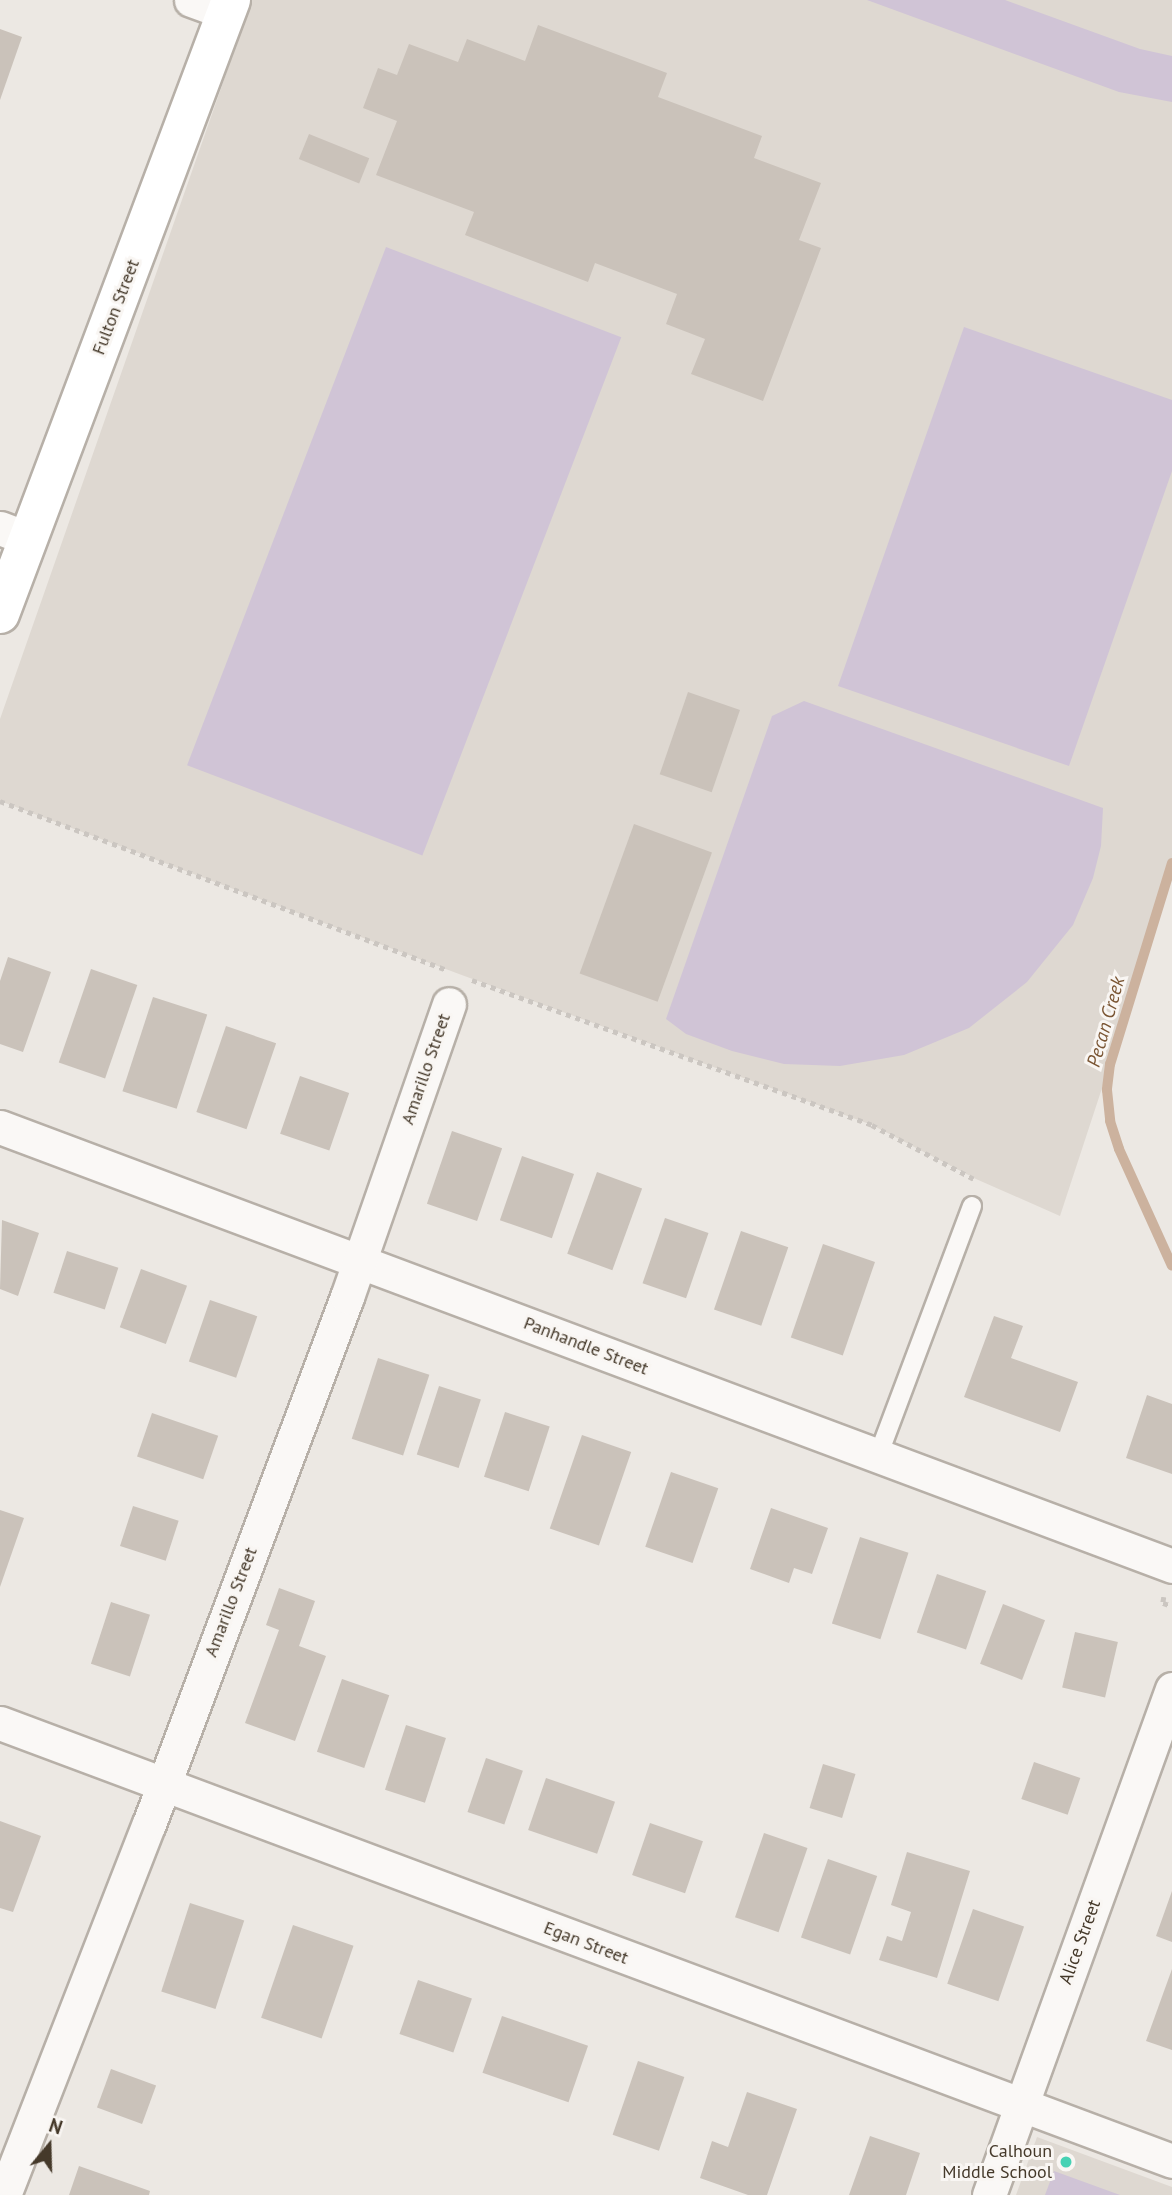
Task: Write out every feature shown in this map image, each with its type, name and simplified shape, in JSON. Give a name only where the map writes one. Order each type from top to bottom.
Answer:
[{"type":"street","name":"Fulton Street","points":[[0,614],[14,534],[216,4]]},
{"type":"street","name":"Amarillo Street","points":[[4,2195],[163,1784],[359,1261],[454,989]]},
{"type":"street","name":"Panhandle Street","points":[[0,1127],[1172,1566]]},
{"type":"street","name":"Alice Street","points":[[989,2195],[1172,1689]]},
{"type":"street","name":"Egan Street","points":[[0,1723],[1172,2161]]},
{"type":"lane","points":[[878,1456],[972,1206]]},
{"type":"path","points":[[0,801],[454,989]]},
{"type":"path","points":[[470,979],[872,1125],[976,1179],[972,1206]]},
{"type":"path","points":[[1163,1603],[1172,1606]]},
{"type":"shaded area","points":[[252,0],[1172,0],[1172,875],[1060,1216],[976,1179],[872,1125],[459,974],[0,801],[0,719]]},
{"type":"shaded area","points":[[867,0],[1005,0],[1140,49],[1172,56],[1172,102],[1119,92]]},
{"type":"shaded area","points":[[386,247],[621,337],[422,855],[187,765]]},
{"type":"shaded area","points":[[964,327],[1172,400],[1172,471],[1069,766],[838,686]]},
{"type":"shaded area","points":[[804,701],[1103,808],[1101,846],[1093,878],[1073,925],[1027,982],[969,1028],[904,1055],[840,1066],[784,1064],[732,1051],[686,1034],[666,1019],[772,716]]},
{"type":"shaded area","name":"Calhoun Middle School","points":[[1037,2137],[1172,2187],[1172,2195],[1016,2195]]},
{"type":"shaded area","points":[[1054,2171],[1120,2195],[1045,2195]]},
{"type":"building","points":[[538,25],[667,73],[658,97],[762,136],[754,158],[821,183],[799,240],[821,248],[763,401],[691,374],[705,339],[666,324],[677,294],[595,263],[588,282],[465,235],[474,212],[376,175],[397,121],[363,108],[378,68],[397,75],[409,44],[458,62],[467,39],[525,61]]},
{"type":"building","points":[[0,29],[22,37],[0,100]]},
{"type":"building","points":[[309,134],[369,158],[359,183],[299,159]]},
{"type":"building","points":[[688,692],[740,710],[712,792],[660,774]]},
{"type":"building","points":[[634,824],[712,852],[658,1002],[580,973]]},
{"type":"building","points":[[8,957],[51,972],[23,1052],[0,1044],[0,981]]},
{"type":"building","points":[[91,969],[137,985],[105,1079],[59,1063]]},
{"type":"building","points":[[153,997],[207,1015],[177,1109],[122,1091]]},
{"type":"building","points":[[226,1026],[276,1043],[246,1129],[196,1112]]},
{"type":"building","points":[[300,1076],[349,1093],[329,1151],[280,1134]]},
{"type":"building","points":[[452,1131],[502,1148],[477,1221],[427,1204]]},
{"type":"building","points":[[522,1156],[574,1174],[552,1238],[500,1220]]},
{"type":"building","points":[[597,1172],[642,1188],[612,1270],[567,1254]]},
{"type":"building","points":[[665,1218],[708,1233],[686,1298],[643,1283]]},
{"type":"building","points":[[2,1220],[39,1233],[18,1296],[0,1289]]},
{"type":"building","points":[[741,1231],[788,1247],[761,1326],[714,1309]]},
{"type":"building","points":[[823,1244],[875,1262],[843,1356],[791,1338]]},
{"type":"building","points":[[67,1251],[118,1268],[105,1310],[53,1293]]},
{"type":"building","points":[[141,1269],[187,1286],[166,1344],[120,1327]]},
{"type":"building","points":[[210,1300],[257,1316],[236,1378],[189,1361]]},
{"type":"building","points":[[994,1316],[1023,1326],[1011,1358],[1078,1382],[1060,1432],[964,1397]]},
{"type":"building","points":[[378,1358],[429,1375],[403,1456],[352,1439]]},
{"type":"building","points":[[439,1386],[481,1400],[459,1468],[417,1454]]},
{"type":"building","points":[[1147,1395],[1172,1404],[1172,1474],[1126,1458]]},
{"type":"building","points":[[505,1412],[550,1427],[529,1491],[484,1477]]},
{"type":"building","points":[[152,1413],[218,1436],[203,1479],[137,1456]]},
{"type":"building","points":[[582,1435],[631,1452],[599,1546],[550,1529]]},
{"type":"building","points":[[671,1472],[718,1488],[693,1563],[645,1547]]},
{"type":"building","points":[[133,1506],[179,1521],[166,1561],[120,1546]]},
{"type":"building","points":[[771,1508],[828,1528],[812,1574],[794,1568],[789,1583],[750,1569]]},
{"type":"building","points":[[0,1510],[24,1518],[0,1587]]},
{"type":"building","points":[[860,1537],[909,1553],[880,1639],[832,1624]]},
{"type":"building","points":[[937,1574],[986,1591],[966,1650],[917,1633]]},
{"type":"building","points":[[279,1588],[315,1601],[299,1646],[326,1656],[295,1741],[245,1723],[279,1630],[266,1625]]},
{"type":"building","points":[[111,1602],[150,1615],[130,1676],[91,1664]]},
{"type":"building","points":[[1003,1604],[1045,1620],[1022,1680],[980,1664]]},
{"type":"building","points":[[1075,1632],[1118,1642],[1105,1697],[1062,1688]]},
{"type":"building","points":[[342,1679],[389,1695],[364,1768],[317,1752]]},
{"type":"building","points":[[406,1725],[446,1738],[425,1803],[385,1790]]},
{"type":"building","points":[[486,1758],[523,1771],[504,1825],[467,1812]]},
{"type":"building","points":[[1034,1762],[1080,1778],[1068,1815],[1021,1799]]},
{"type":"building","points":[[823,1764],[856,1774],[842,1818],[810,1808]]},
{"type":"building","points":[[546,1778],[615,1802],[597,1854],[528,1830]]},
{"type":"building","points":[[0,1821],[41,1836],[13,1912],[0,1908]]},
{"type":"building","points":[[650,1823],[703,1841],[685,1893],[632,1875]]},
{"type":"building","points":[[764,1833],[807,1848],[779,1932],[735,1917]]},
{"type":"building","points":[[907,1852],[970,1871],[937,1978],[879,1960],[887,1936],[902,1941],[911,1912],[891,1905]]},
{"type":"building","points":[[828,1859],[877,1876],[850,1954],[801,1937]]},
{"type":"building","points":[[1172,1891],[1172,1942],[1156,1936]]},
{"type":"building","points":[[190,1903],[244,1921],[215,2009],[161,1991]]},
{"type":"building","points":[[973,1909],[1024,1927],[998,2001],[947,1984]]},
{"type":"building","points":[[293,1925],[354,1946],[322,2038],[261,2018]]},
{"type":"building","points":[[1172,1969],[1172,2050],[1146,2041]]},
{"type":"building","points":[[418,1980],[472,1999],[453,2052],[399,2034]]},
{"type":"building","points":[[502,2016],[588,2046],[569,2102],[482,2073]]},
{"type":"building","points":[[638,2061],[684,2077],[659,2151],[613,2135]]},
{"type":"building","points":[[111,2069],[156,2085],[142,2124],[97,2108]]},
{"type":"building","points":[[747,2092],[797,2109],[767,2195],[748,2195],[700,2178],[712,2141],[728,2147]]},
{"type":"building","points":[[870,2136],[920,2153],[906,2195],[849,2195]]},
{"type":"building","points":[[79,2166],[150,2191],[149,2195],[69,2195]]},
{"type":"waterway","name":"Pecan Creek","points":[[1172,863],[1110,1064],[1107,1090],[1110,1121],[1119,1149],[1172,1266]]},
{"type":"place","name":"Calhoun Middle School","points":[[1066,2162]]}]
